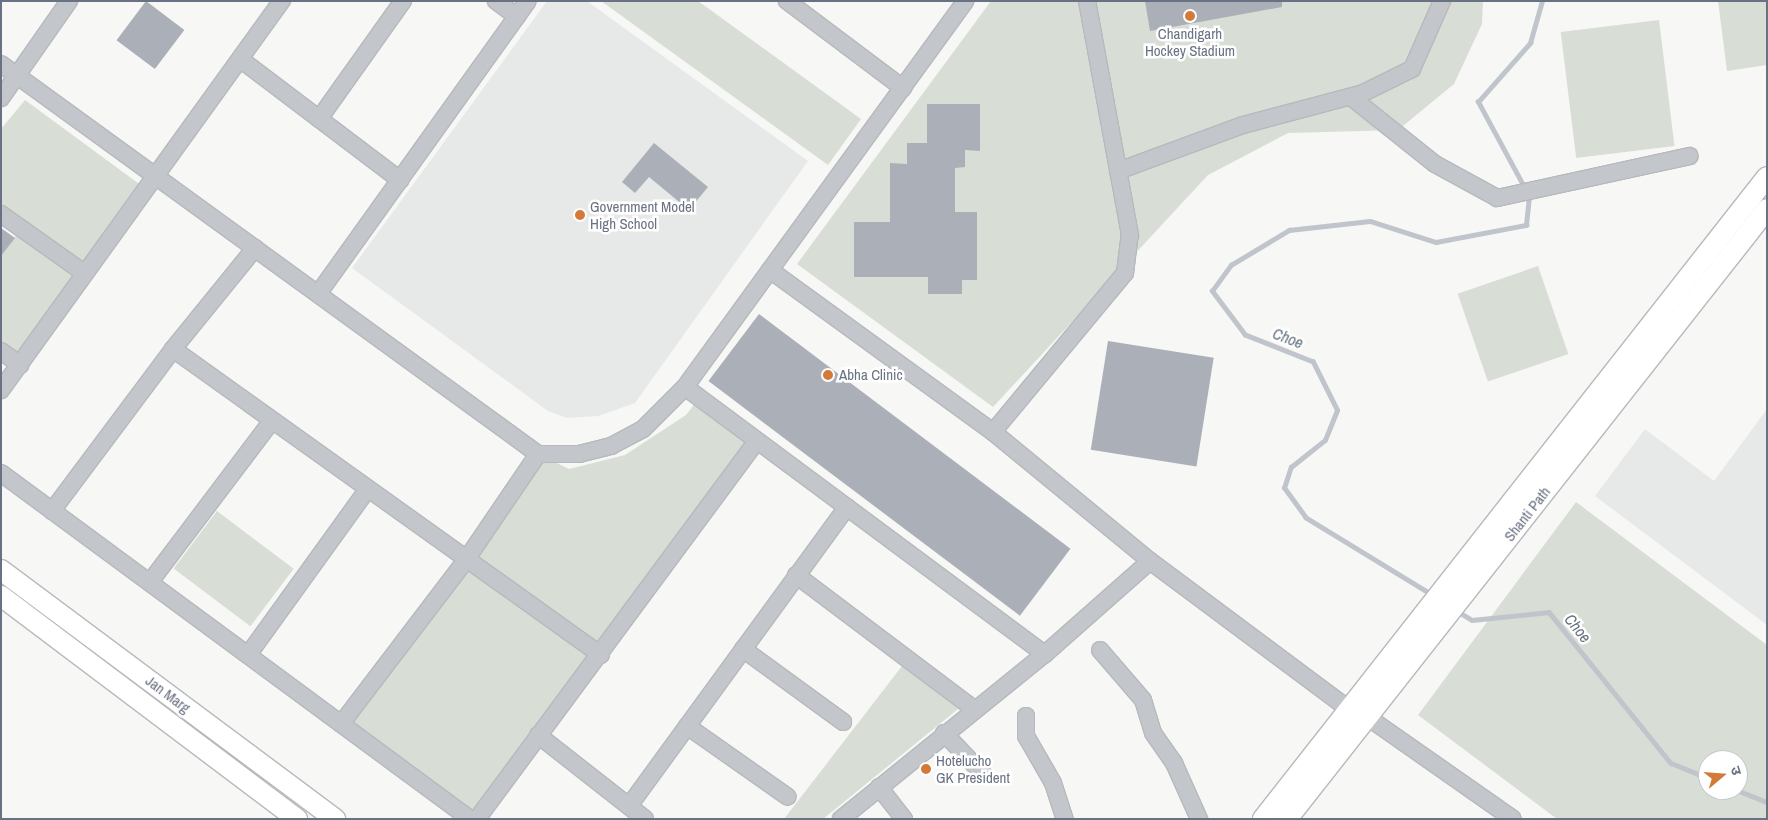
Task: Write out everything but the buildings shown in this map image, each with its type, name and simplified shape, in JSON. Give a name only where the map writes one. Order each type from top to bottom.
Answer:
[{"type":"main road","name":"Shanti Path","points":[[1347,708],[1767,177]]},
{"type":"main road","name":"Shanti Path","points":[[1287,819],[1366,716],[1427,642],[1767,210]]},
{"type":"main road","name":"Jan Marg","points":[[1,570],[335,819]]},
{"type":"main road","name":"Jan Marg","points":[[1,596],[297,819]]},
{"type":"main road","points":[[1263,819],[1347,708]]},
{"type":"street","points":[[1,98],[69,1]]},
{"type":"street","points":[[1,390],[282,1]]},
{"type":"street","points":[[319,119],[403,1]]},
{"type":"street","points":[[496,1],[517,17]]},
{"type":"street","points":[[318,294],[528,1]]},
{"type":"street","points":[[1,64],[538,454],[579,454],[611,446],[643,429],[685,387],[966,1]]},
{"type":"street","points":[[993,432],[1125,273],[1130,235],[1087,1]]},
{"type":"street","points":[[1118,171],[1243,125],[1351,97],[1412,69],[1442,1]]},
{"type":"street","points":[[788,2],[903,88]]},
{"type":"street","points":[[240,59],[400,180]]},
{"type":"street","points":[[1351,97],[1435,164],[1496,198],[1689,156]]},
{"type":"street","points":[[1,214],[84,273]]},
{"type":"street","points":[[52,511],[173,349],[255,248]]},
{"type":"street","points":[[770,270],[993,432],[1150,561],[1347,708]]},
{"type":"street","points":[[173,349],[271,422],[601,655]]},
{"type":"street","points":[[1,351],[20,365]]},
{"type":"street","points":[[685,387],[1045,654]]},
{"type":"street","points":[[150,582],[271,422]]},
{"type":"street","points":[[477,819],[538,735],[601,655],[757,441]]},
{"type":"street","points":[[341,724],[466,560],[538,454]]},
{"type":"street","points":[[1,473],[470,819]]},
{"type":"street","points":[[248,655],[367,490]]},
{"type":"street","points":[[629,806],[847,507]]},
{"type":"street","points":[[842,818],[944,733],[1045,654],[1150,561]]},
{"type":"street","points":[[796,576],[974,709]]},
{"type":"street","points":[[743,649],[843,722]]},
{"type":"street","points":[[1100,650],[1143,700],[1153,733],[1174,763],[1199,819]]},
{"type":"street","points":[[1026,716],[1026,736],[1053,784],[1065,819]]},
{"type":"street","points":[[1366,716],[1513,819]]},
{"type":"street","points":[[687,726],[788,797]]},
{"type":"street","points":[[944,733],[984,775]]},
{"type":"street","points":[[538,735],[645,819]]},
{"type":"street","points":[[879,787],[904,819]]},
{"type":"shaded area","name":"Government Model High School","points":[[547,1],[587,1],[808,161],[635,403],[598,416],[567,418],[548,411],[352,268]]},
{"type":"shaded area","points":[[601,1],[698,1],[861,119],[828,165]]},
{"type":"shaded area","points":[[991,1],[1483,1],[1482,24],[1454,84],[1398,130],[1288,133],[1208,175],[993,407],[797,264]]},
{"type":"shaded area","points":[[1718,1],[1767,1],[1767,65],[1727,71]]},
{"type":"shaded area","points":[[1659,20],[1674,146],[1576,158],[1561,32]]},
{"type":"shaded area","points":[[25,100],[146,189],[87,269],[1,208],[1,129]]},
{"type":"shaded area","points":[[17,234],[80,279],[23,360],[1,344],[1,256]]},
{"type":"shaded area","points":[[1538,266],[1568,354],[1488,382],[1458,294]]},
{"type":"shaded area","points":[[699,398],[757,441],[477,819],[341,724],[538,454],[569,469],[625,455],[686,415]]},
{"type":"shaded area","points":[[1767,409],[1767,625],[1595,496],[1645,429],[1714,481]]},
{"type":"shaded area","points":[[1576,502],[1767,645],[1767,819],[1557,819],[1418,715]]},
{"type":"shaded area","points":[[217,511],[294,569],[250,626],[174,569]]},
{"type":"shaded area","points":[[902,666],[958,709],[823,819],[784,819]]},
{"type":"waterway","name":"Choe","points":[[1524,187],[1478,102],[1530,43],[1542,1]]},
{"type":"waterway","name":"Choe","points":[[1432,595],[1306,518],[1284,488],[1291,467],[1325,440],[1337,410],[1313,362],[1245,335],[1212,291],[1231,265],[1289,230],[1370,221],[1436,242],[1526,225],[1529,194]]},
{"type":"waterway","name":"Choe","points":[[1457,611],[1472,620],[1549,612],[1671,763],[1698,774]]},
{"type":"waterway","name":"Choe","points":[[1748,794],[1767,802]]},
{"type":"place","name":"Chandigarh Hockey Stadium","points":[[1190,16]]},
{"type":"place","name":"Government Model High School","points":[[580,215]]},
{"type":"place","name":"Abha Clinic","points":[[828,375]]},
{"type":"place","name":"Hotelucho GK President","points":[[926,769]]}]
